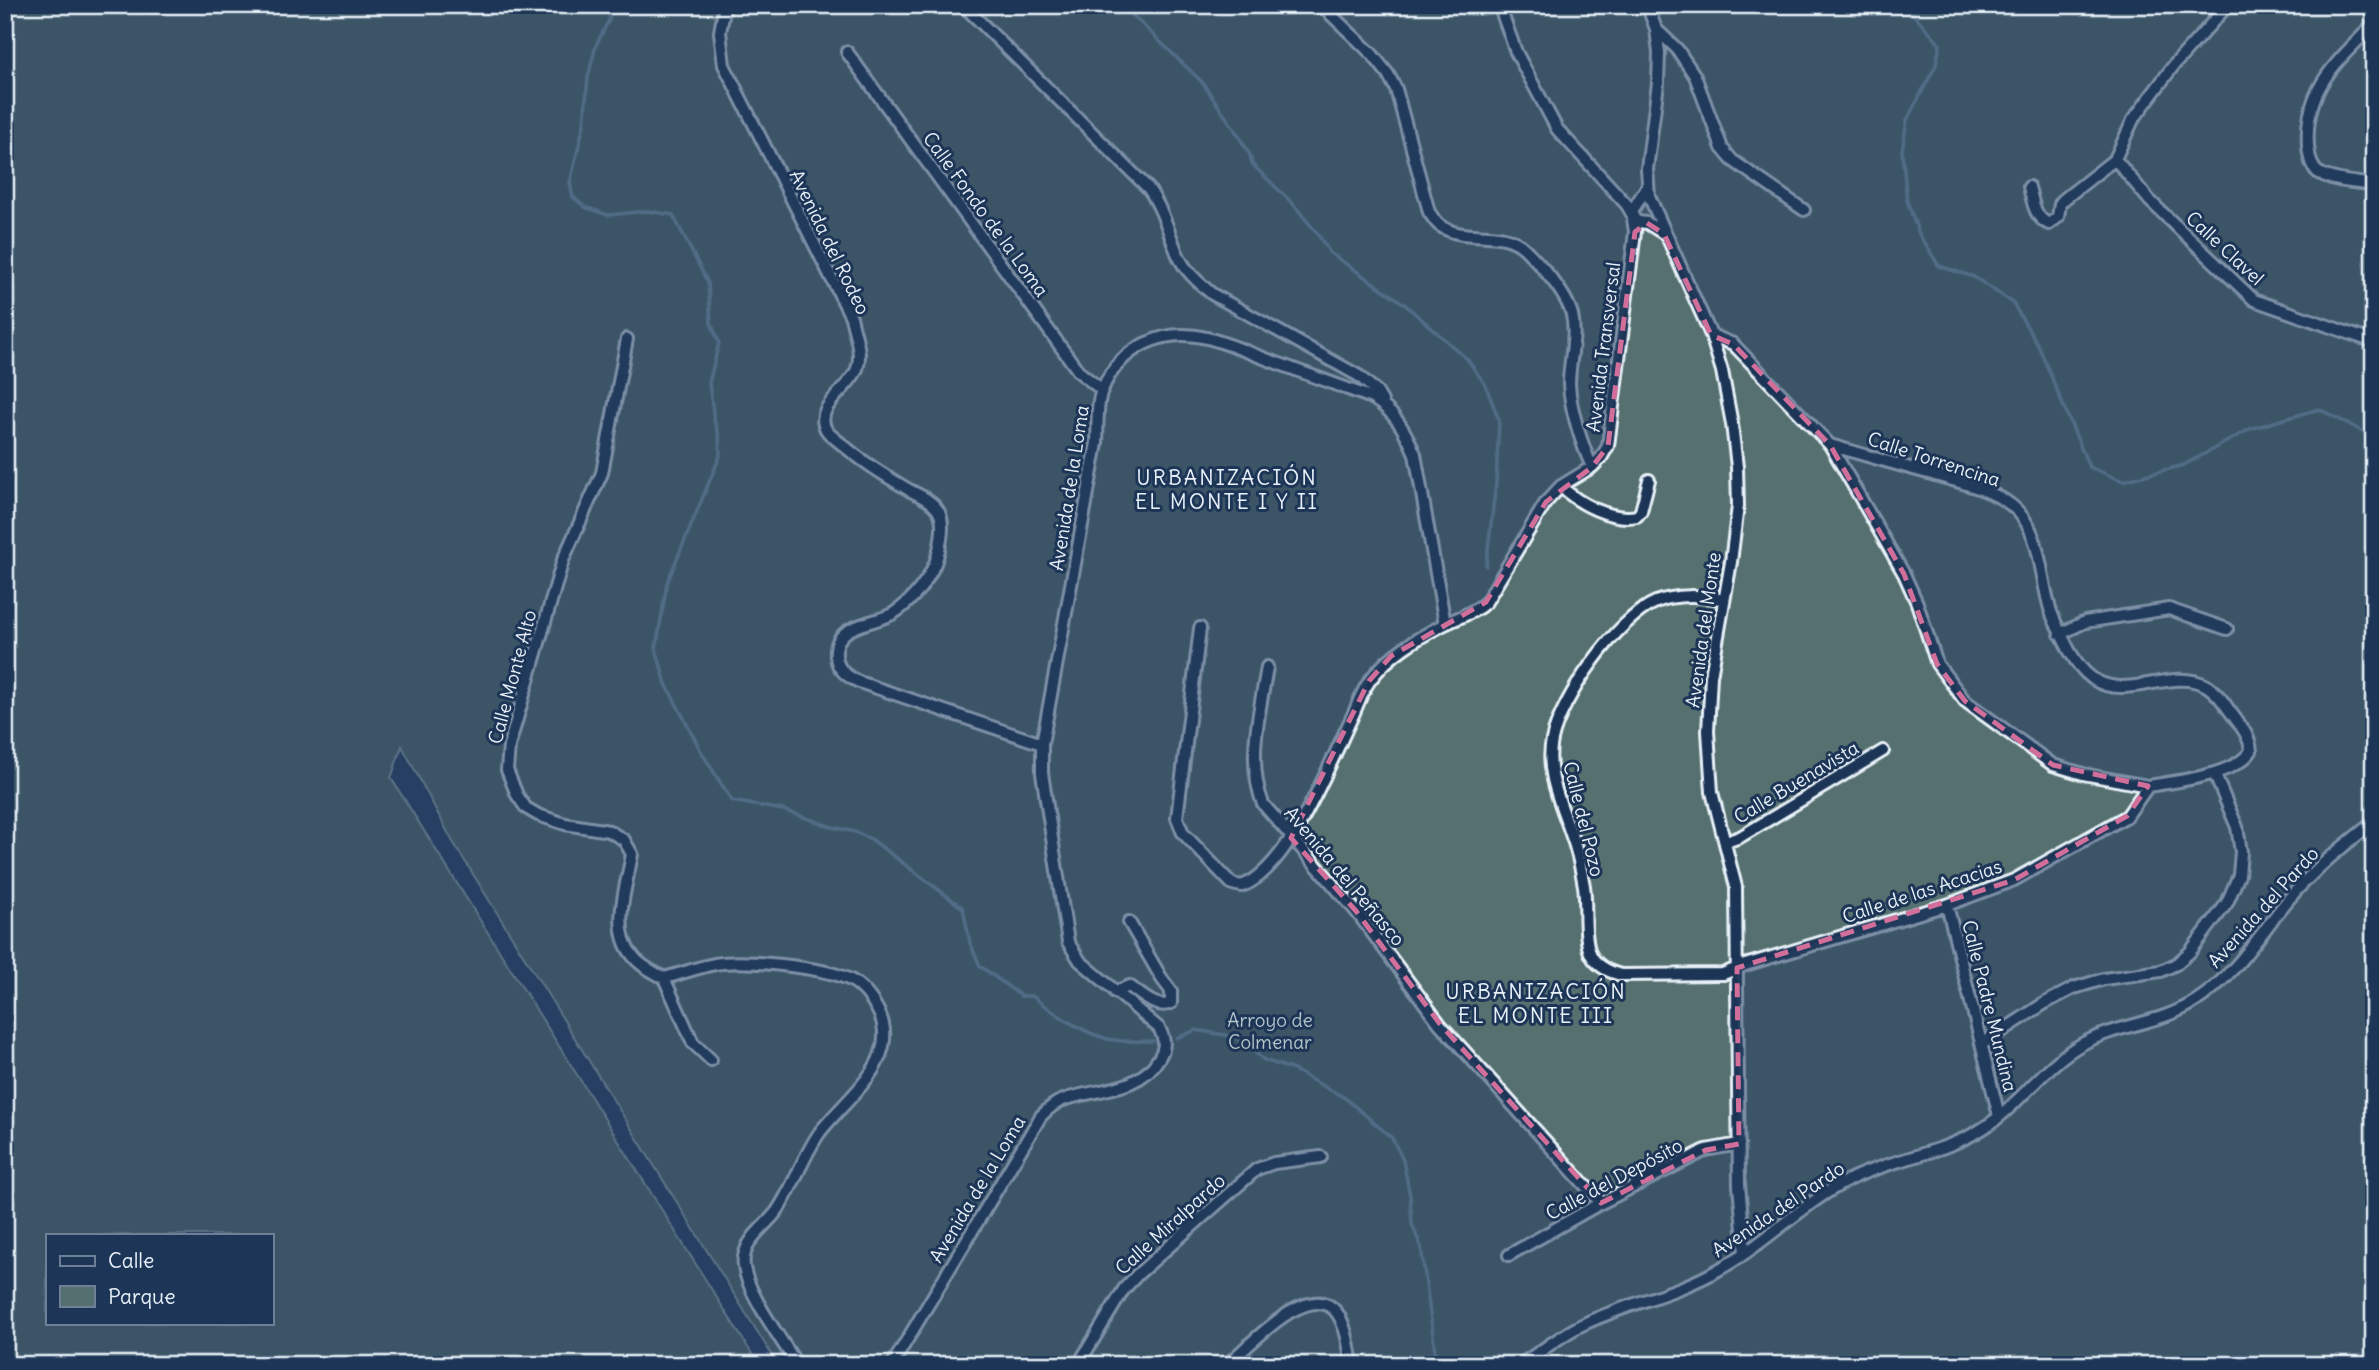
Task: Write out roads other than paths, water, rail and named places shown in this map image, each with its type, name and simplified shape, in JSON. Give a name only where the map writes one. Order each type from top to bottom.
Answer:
[{"type":"street","name":"Avenida del Rodeo","points":[[725,5],[720,32],[724,65],[851,317],[859,353],[858,369],[825,409],[822,420],[827,431],[862,461],[930,502],[939,512],[942,525],[938,555],[911,598],[893,613],[850,629],[839,638],[835,652],[836,663],[843,672],[859,682],[1042,744]]},
{"type":"street","points":[[963,5],[1148,188],[1163,214],[1178,255],[1192,277],[1212,294],[1359,376],[1376,391],[1385,406]]},
{"type":"street","points":[[1321,5],[1372,54],[1392,81],[1429,212],[1439,225],[1455,232],[1502,236],[1514,240],[1526,250],[1565,300],[1572,314],[1569,384],[1571,403],[1592,467]]},
{"type":"street","points":[[1499,5],[1516,52],[1557,129],[1633,204],[1633,218],[1664,234]]},
{"type":"street","name":"Avenida del Monte","points":[[1647,5],[1656,29],[1659,53],[1647,187],[1664,234],[1711,335],[1722,371],[1737,467],[1738,506],[1711,676],[1708,731],[1712,792],[1736,887],[1738,1144],[1740,1210],[1745,1252]]},
{"type":"street","points":[[2029,187],[2038,215],[2049,224],[2058,217],[2061,202],[2115,159],[2141,109],[2174,65],[2228,5]]},
{"type":"street","points":[[2374,23],[2318,86],[2312,102],[2307,132],[2308,151],[2316,171],[2332,178],[2374,185]]},
{"type":"street","points":[[1656,29],[1677,49],[1695,76],[1727,154],[1804,210]]},
{"type":"street","points":[[1659,53],[1677,49]]},
{"type":"street","name":"Calle Fondo de la Loma","points":[[847,52],[1079,372],[1102,390]]},
{"type":"street","name":"Calle Clavel","points":[[2115,159],[2150,201],[2254,300],[2374,342]]},
{"type":"street","name":"Avenida del Monte","points":[[1633,204],[1647,187]]},
{"type":"street","points":[[1633,204],[1645,202],[1653,208],[1653,218],[1635,232]]},
{"type":"street","name":"Avenida Transversal","points":[[1200,628],[1177,818],[1182,833],[1232,884],[1238,886],[1248,884],[1260,875],[1306,817],[1368,681],[1391,656],[1445,624],[1477,610],[1486,602],[1546,502],[1561,486],[1592,467],[1601,458],[1608,446],[1635,232],[1633,218]]},
{"type":"street","points":[[1711,335],[1733,344],[1830,445],[1904,573],[1937,664],[1965,701],[2053,765],[2083,774],[2148,786],[2214,773],[2237,827],[2241,852],[2239,875],[2227,904],[2190,953],[2161,971],[2104,979],[2074,988],[2045,1003],[1982,1044]]},
{"type":"street","name":"Avenida de la Loma","points":[[892,1365],[1041,1116],[1061,1101],[1136,1081],[1155,1066],[1165,1039],[1159,1028],[1080,961],[1068,942],[1042,773],[1042,744],[1097,443],[1102,390],[1117,366],[1138,346],[1159,337],[1205,337],[1373,398],[1385,406],[1405,430],[1415,454],[1445,624]]},
{"type":"street","name":"Calle Monte Alto","points":[[626,339],[603,472],[563,560],[509,746],[507,770],[517,795],[532,811],[565,824],[609,831],[624,840],[632,854],[620,924],[624,943],[634,958],[664,978]]},
{"type":"street","points":[[1345,368],[1352,375],[1351,390]]},
{"type":"street","name":"Calle Torrencina","points":[[1830,445],[1977,488],[2010,504],[2027,521],[2034,537],[2051,611],[2077,664],[2097,681],[2124,687],[2182,680],[2196,681],[2218,695],[2245,733],[2251,751],[2241,761],[2214,773]]},
{"type":"street","points":[[1561,486],[1570,495],[1601,512],[1628,518],[1637,516],[1641,511],[1649,480]]},
{"type":"street","name":"Calle del Pozo","points":[[1724,600],[1708,596],[1671,598],[1654,603],[1639,612],[1622,628],[1602,648],[1586,670],[1559,717],[1551,741],[1550,765],[1584,886],[1589,950],[1596,961],[1609,972],[1621,975],[1723,974],[1737,968]]},
{"type":"street","points":[[2060,634],[2085,622],[2169,609],[2227,629]]},
{"type":"street","name":"Avenida del Peñasco","points":[[1267,667],[1256,737],[1256,779],[1263,804],[1356,911],[1440,1024],[1601,1203]]},
{"type":"street","name":"Calle Buenavista","points":[[1726,842],[1740,837],[1883,751]]},
{"type":"street","name":"Calle de las Acacias","points":[[1737,968],[1947,905],[2014,880],[2127,816],[2148,786]]},
{"type":"street","name":"Avenida del Pardo","points":[[1519,1365],[1567,1332],[1587,1322],[1704,1278],[1850,1179],[1872,1169],[1960,1141],[1979,1131],[2081,1044],[2100,1035],[2168,1015],[2196,1001],[2222,980],[2289,898],[2325,860],[2374,822]]},
{"type":"street","name":"Calle Padre Mundina","points":[[1947,905],[1999,1116]]},
{"type":"street","points":[[1115,992],[1129,986],[1157,1005],[1164,1006],[1171,1003],[1173,997],[1129,922]]},
{"type":"street","points":[[711,1060],[693,1043],[664,978],[716,964],[738,963],[831,972],[852,980],[868,993],[884,1029],[883,1051],[874,1070],[819,1133],[776,1212],[754,1235],[744,1254],[744,1272],[752,1291],[797,1365]]},
{"type":"street","name":"Calle del Depósito","points":[[1509,1255],[1601,1203],[1706,1150],[1738,1144]]},
{"type":"street","name":"Calle Miralpardo","points":[[1079,1365],[1124,1289],[1257,1169],[1274,1163],[1321,1157]]},
{"type":"street","points":[[1227,1365],[1300,1305],[1317,1301],[1328,1304],[1337,1313],[1345,1329],[1352,1365]]},
{"type":"waterway","points":[[611,5],[609,20],[596,45],[588,77],[584,124],[570,183],[573,197],[585,207],[608,215],[648,211],[673,215],[708,283],[711,323],[719,343],[709,383],[720,456],[667,583],[656,649],[666,684],[702,753],[732,801],[783,810],[871,839],[963,908],[970,943],[980,966],[1021,996],[1032,996],[1071,1023],[1104,1038],[1153,1041]]},
{"type":"waterway","points":[[1122,5],[1202,82],[1237,133],[1250,155],[1252,164],[1293,204],[1330,253],[1403,303],[1467,359],[1485,384],[1499,420],[1496,483],[1486,566]]},
{"type":"waterway","points":[[1905,5],[1940,44],[1936,65],[1907,120],[1902,151],[1907,201],[1919,234],[1939,266],[1974,277],[2012,302],[2038,345],[2089,467],[2123,481],[2184,465],[2250,429],[2319,409],[2374,439]]},
{"type":"waterway","points":[[1177,1038],[1196,1030],[1236,1037],[1264,1060],[1294,1070],[1345,1098],[1392,1138],[1403,1160],[1412,1224],[1421,1247],[1437,1365]]},
{"type":"district","name":"URBANIZACIÓN EL MONTE I Y II","points":[[1227,489]]},
{"type":"district","name":"URBANIZACIÓN EL MONTE III","points":[[1536,1003]]},
{"type":"park label","name":"Arroyo de Colmenar","points":[[1270,1031]]}]
